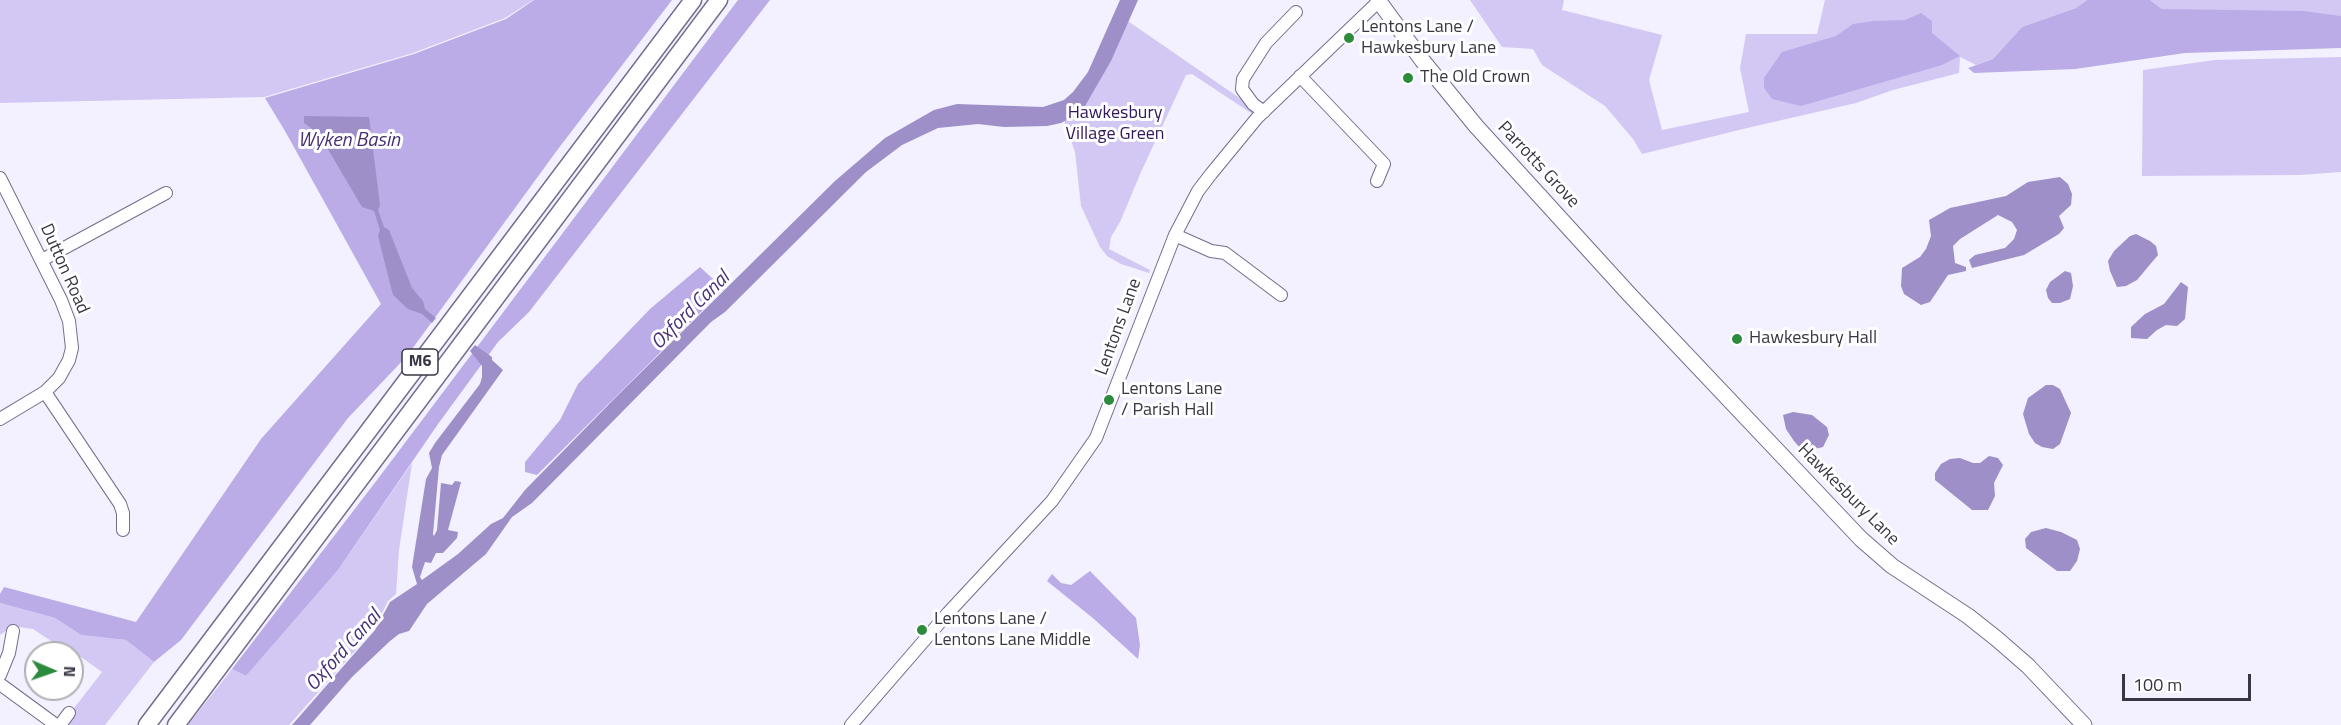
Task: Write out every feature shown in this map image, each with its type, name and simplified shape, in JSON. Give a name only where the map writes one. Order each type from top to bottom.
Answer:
[{"type":"highway","name":"M6","points":[[147,725],[693,0]]},
{"type":"highway","name":"M6","points":[[176,725],[719,0]]},
{"type":"main road","name":"Parrotts Grove","points":[[1378,0],[1422,60],[1476,126],[1629,294]]},
{"type":"main road","name":"Hawkesbury Lane","points":[[1629,294],[1861,539],[1892,566],[1968,616],[1998,639],[2028,666],[2084,725]]},
{"type":"street","name":"Lentons Lane","points":[[851,725],[948,613],[988,573],[1052,501],[1096,438],[1175,235],[1198,191],[1239,137],[1378,0]]},
{"type":"street","points":[[1264,112],[1253,104],[1242,89],[1243,79],[1266,43],[1296,12]]},
{"type":"street","points":[[1300,76],[1384,164],[1377,181]]},
{"type":"street","name":"Dutton Road","points":[[0,419],[45,392],[65,369],[72,348],[69,321],[42,260],[1,182]]},
{"type":"street","points":[[42,260],[166,193]]},
{"type":"street","points":[[1175,235],[1211,251],[1225,253],[1277,294]]},
{"type":"street","points":[[45,392],[120,504],[123,513],[123,530]]},
{"type":"street","points":[[0,675],[9,653],[13,631]]},
{"type":"street","points":[[0,684],[58,725],[69,713]]},
{"type":"green space","points":[[0,0],[533,0],[505,18],[413,53],[264,97],[0,103]]},
{"type":"green space","points":[[1470,0],[1564,0],[1562,10],[1662,35],[1649,80],[1662,130],[1749,112],[1740,68],[1746,34],[1817,34],[1825,0],[2087,0],[2076,8],[2022,27],[1993,59],[1976,65],[1960,57],[1959,73],[1893,90],[1856,103],[1642,154],[1633,139],[1605,106],[1542,65],[1533,49],[1502,47]]},
{"type":"green space","points":[[2150,0],[2341,0],[2341,16],[2162,9]]},
{"type":"green space","name":"Hawkesbury Village Green","points":[[1122,17],[1254,108],[1254,115],[1192,74],[1186,75],[1120,222],[1111,237],[1109,249],[1150,270],[1149,273],[1121,264],[1107,256],[1100,247],[1081,206],[1075,152],[1061,112],[1066,109]]},
{"type":"green space","points":[[2341,57],[2341,172],[2300,175],[2142,176],[2143,70],[2215,60]]},
{"type":"green space","points":[[412,463],[399,550],[396,594],[388,601],[375,627],[361,644],[289,725],[188,725],[232,669],[246,676],[338,570]]},
{"type":"green space","points":[[0,603],[55,618],[81,635],[126,640],[154,662],[105,725],[61,725],[80,701],[84,701],[84,695],[102,672],[84,659],[84,641],[51,641],[33,629],[13,626],[0,635]]},
{"type":"shaded area","points":[[534,0],[672,0],[558,149],[407,356],[348,418],[181,640],[154,662],[126,640],[81,635],[55,618],[0,603],[0,594],[4,587],[136,622],[261,439],[381,304],[265,98],[414,54],[506,19]]},
{"type":"shaded area","points":[[738,0],[770,0],[529,312],[498,342],[438,424],[338,570],[246,676],[232,669],[377,480]]},
{"type":"shaded area","points":[[2087,0],[2150,0],[2162,9],[2303,11],[2341,16],[2341,48],[2185,53],[2075,69],[1974,73],[1968,68],[1993,59],[2022,27],[2076,8]]},
{"type":"shaded area","points":[[1921,13],[1932,21],[1932,33],[1960,56],[1942,65],[1801,106],[1772,99],[1764,88],[1764,78],[1782,52],[1836,36],[1853,24],[1905,20]]},
{"type":"shaded area","points":[[700,267],[724,289],[537,475],[525,472],[525,462],[560,420],[578,384],[650,309]]},
{"type":"shaded area","points":[[1090,571],[1136,618],[1140,645],[1138,659],[1047,581],[1052,574],[1061,583],[1071,585]]},
{"type":"water","points":[[1120,0],[1138,0],[1111,61],[1078,114],[1061,123],[1047,126],[1004,127],[978,124],[938,128],[902,145],[866,172],[725,312],[711,322],[532,503],[512,517],[486,554],[427,604],[409,631],[399,634],[390,641],[352,677],[310,725],[292,725],[375,630],[390,602],[417,584],[412,567],[426,479],[432,468],[429,453],[480,384],[482,366],[470,351],[475,345],[492,357],[492,360],[503,370],[442,455],[433,534],[434,536],[437,530],[441,483],[452,485],[455,481],[461,482],[448,530],[458,532],[457,538],[443,553],[436,553],[431,563],[425,562],[420,577],[422,580],[458,554],[491,524],[503,518],[525,490],[616,397],[835,181],[885,138],[934,110],[957,104],[1043,107],[1064,100],[1088,72]]},
{"type":"water","name":"Wyken Basin","points":[[304,116],[369,117],[380,205],[378,210],[384,227],[389,230],[412,288],[423,301],[425,309],[436,318],[432,323],[422,314],[408,309],[393,295],[374,211],[362,207],[319,134],[304,123]]},
{"type":"water","points":[[2060,177],[2068,184],[2072,194],[2071,205],[2059,216],[2064,228],[2059,234],[2024,255],[1972,268],[1969,260],[1975,255],[2005,248],[2014,239],[2017,230],[2012,222],[1998,215],[1953,246],[1955,263],[1966,267],[1966,271],[1948,275],[1930,302],[1921,305],[1904,294],[1901,286],[1902,268],[1920,257],[1926,249],[1931,236],[1929,220],[1950,208],[2006,196],[2028,182]]},
{"type":"water","points":[[2136,234],[2156,246],[2158,255],[2137,280],[2126,286],[2117,287],[2108,261],[2114,251],[2130,236]]},
{"type":"water","points":[[2065,271],[2071,273],[2073,286],[2070,299],[2052,303],[2046,290],[2050,282]]},
{"type":"water","points":[[2181,282],[2188,287],[2185,319],[2177,326],[2166,325],[2147,339],[2131,338],[2131,327],[2145,314],[2164,304]]},
{"type":"water","points":[[2046,385],[2053,385],[2060,389],[2071,413],[2060,444],[2053,449],[2035,443],[2029,434],[2023,414],[2028,398]]},
{"type":"water","points":[[1793,412],[1812,415],[1827,427],[1829,435],[1823,447],[1810,450],[1801,449],[1794,441],[1786,429],[1783,415]]},
{"type":"water","points":[[1989,456],[1998,458],[2003,465],[1994,483],[1995,496],[1988,510],[1972,510],[1935,480],[1935,473],[1941,464],[1950,459],[1960,458],[1980,463]]},
{"type":"water","points":[[2046,528],[2077,540],[2080,549],[2077,561],[2070,571],[2057,571],[2026,548],[2025,539],[2031,532]]},
{"type":"place","name":"Lentons Lane / Hawkesbury Lane","points":[[1349,38]]},
{"type":"place","name":"The Old Crown","points":[[1408,78]]},
{"type":"place","name":"Hawkesbury Hall","points":[[1737,339]]},
{"type":"place","name":"Lentons Lane / Parish Hall","points":[[1109,400]]},
{"type":"place","name":"Lentons Lane / Lentons Lane Middle","points":[[922,630]]},
{"type":"water label","name":"Oxford Canal","points":[[691,311]]},
{"type":"water label","name":"Oxford Canal","points":[[344,651]]}]
